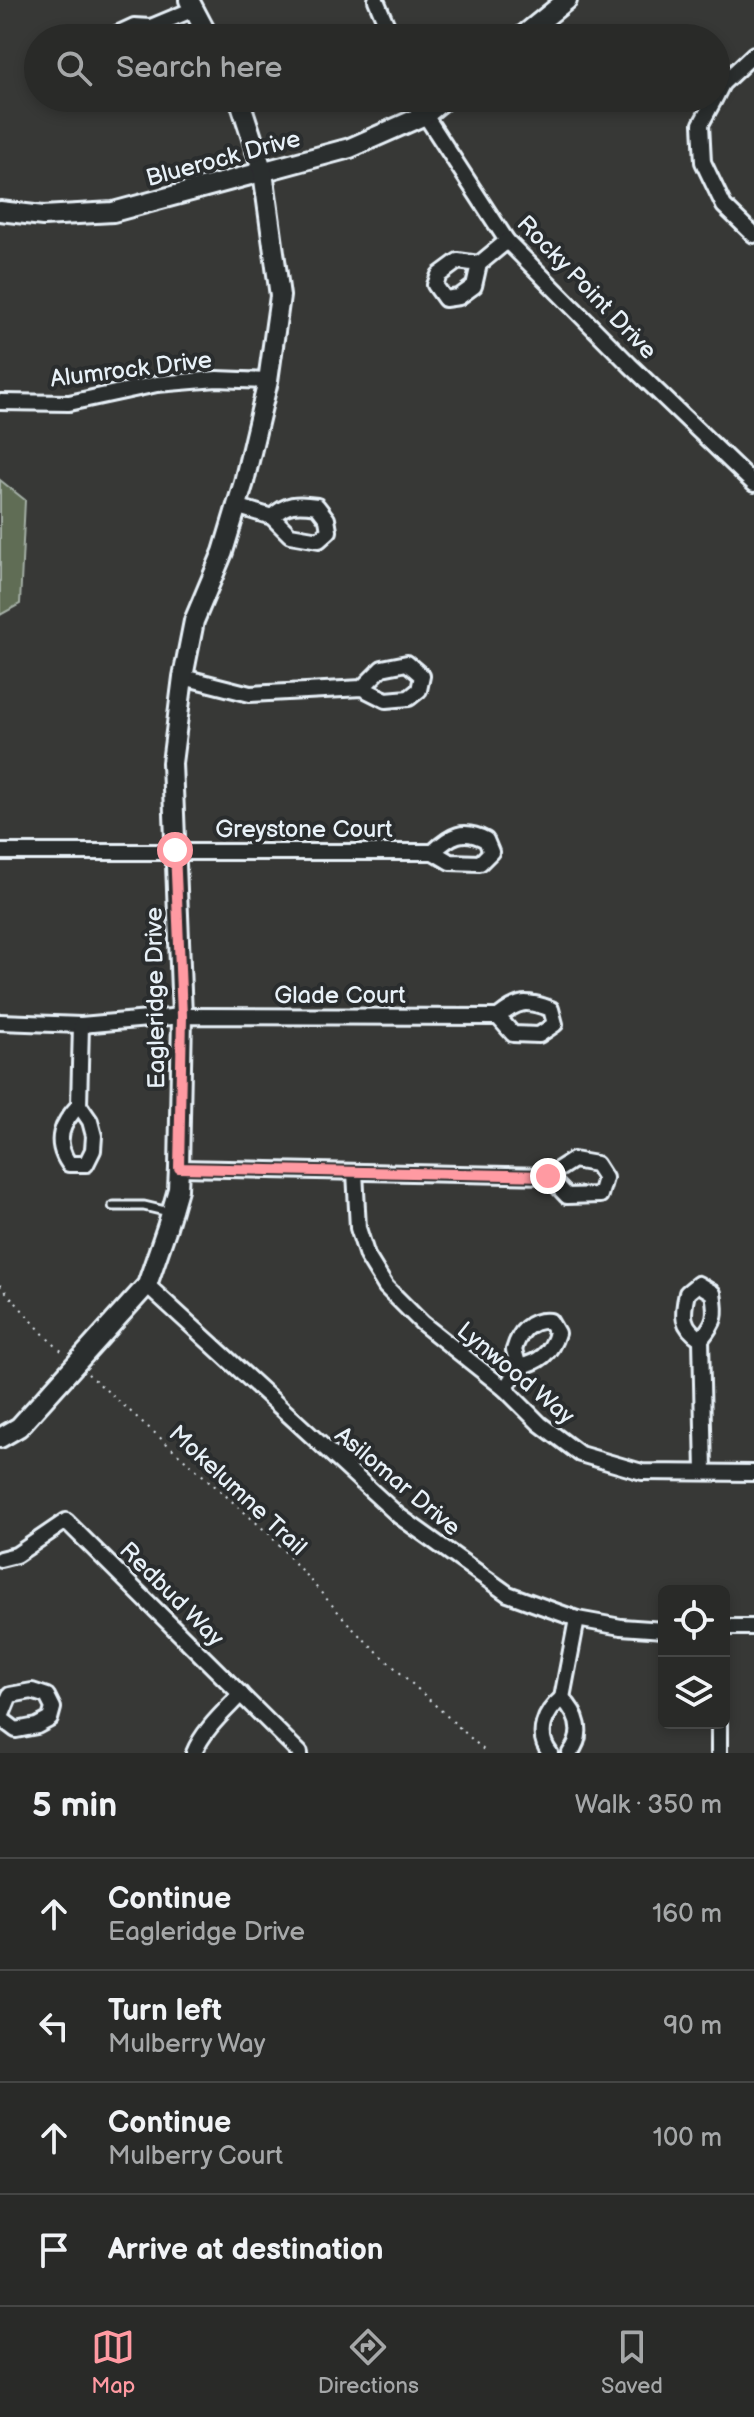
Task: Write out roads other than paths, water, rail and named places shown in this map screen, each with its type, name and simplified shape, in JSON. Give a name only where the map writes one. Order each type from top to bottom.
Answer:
[{"type":"street","points":[[376,0],[386,24]]},
{"type":"street","points":[[537,24],[567,0]]},
{"type":"street","points":[[162,24],[191,4],[202,24]]},
{"type":"street","points":[[730,76],[754,54]]},
{"type":"street","name":"Eagleridge Drive","points":[[0,1438],[19,1427],[147,1285],[178,1189],[182,1016],[172,763],[194,621],[223,552],[236,506],[268,381],[280,296],[263,172],[244,112]]},
{"type":"street","name":"Bluerock Drive","points":[[0,211],[43,216],[113,212],[350,148],[411,112]]},
{"type":"street","name":"Rocky Point Drive","points":[[425,112],[507,241],[754,484]]},
{"type":"street","points":[[708,112],[701,124],[703,162],[724,206],[754,235]]},
{"type":"street","points":[[479,264],[507,241]]},
{"type":"street","name":"Alumrock Drive","points":[[0,402],[69,403],[157,384],[217,379],[268,381]]},
{"type":"street","points":[[236,506],[272,517]]},
{"type":"street","points":[[183,677],[250,694],[362,688]]},
{"type":"street","name":"Greystone Court","points":[[0,852],[433,852]]},
{"type":"street","name":"Glade Court","points":[[0,1022],[81,1025],[182,1016],[498,1017]]},
{"type":"street","points":[[79,1105],[81,1025]]},
{"type":"street","points":[[179,1168],[548,1176]]},
{"type":"street","name":"Lynwood Way","points":[[355,1172],[358,1228],[367,1256],[386,1287],[422,1323],[505,1389],[540,1424],[580,1454],[642,1472],[754,1473]]},
{"type":"street","name":"Asilomar Drive","points":[[147,1285],[399,1516],[508,1594],[577,1619],[658,1630]]},
{"type":"street","points":[[701,1339],[704,1472]]},
{"type":"street","points":[[505,1389],[519,1367]]},
{"type":"street","name":"Redbud Way","points":[[0,1559],[16,1555],[66,1521],[300,1753]]},
{"type":"street","points":[[550,1753],[543,1742],[543,1723],[550,1708],[562,1698],[577,1619]]},
{"type":"street","points":[[730,1627],[754,1627]]},
{"type":"street","points":[[194,1753],[218,1718],[241,1694]]},
{"type":"street","points":[[562,1698],[578,1720],[578,1737],[570,1753]]},
{"type":"street","points":[[719,1729],[719,1753]]},
{"type":"lane","points":[[113,1206],[144,1206],[171,1213]]}]
